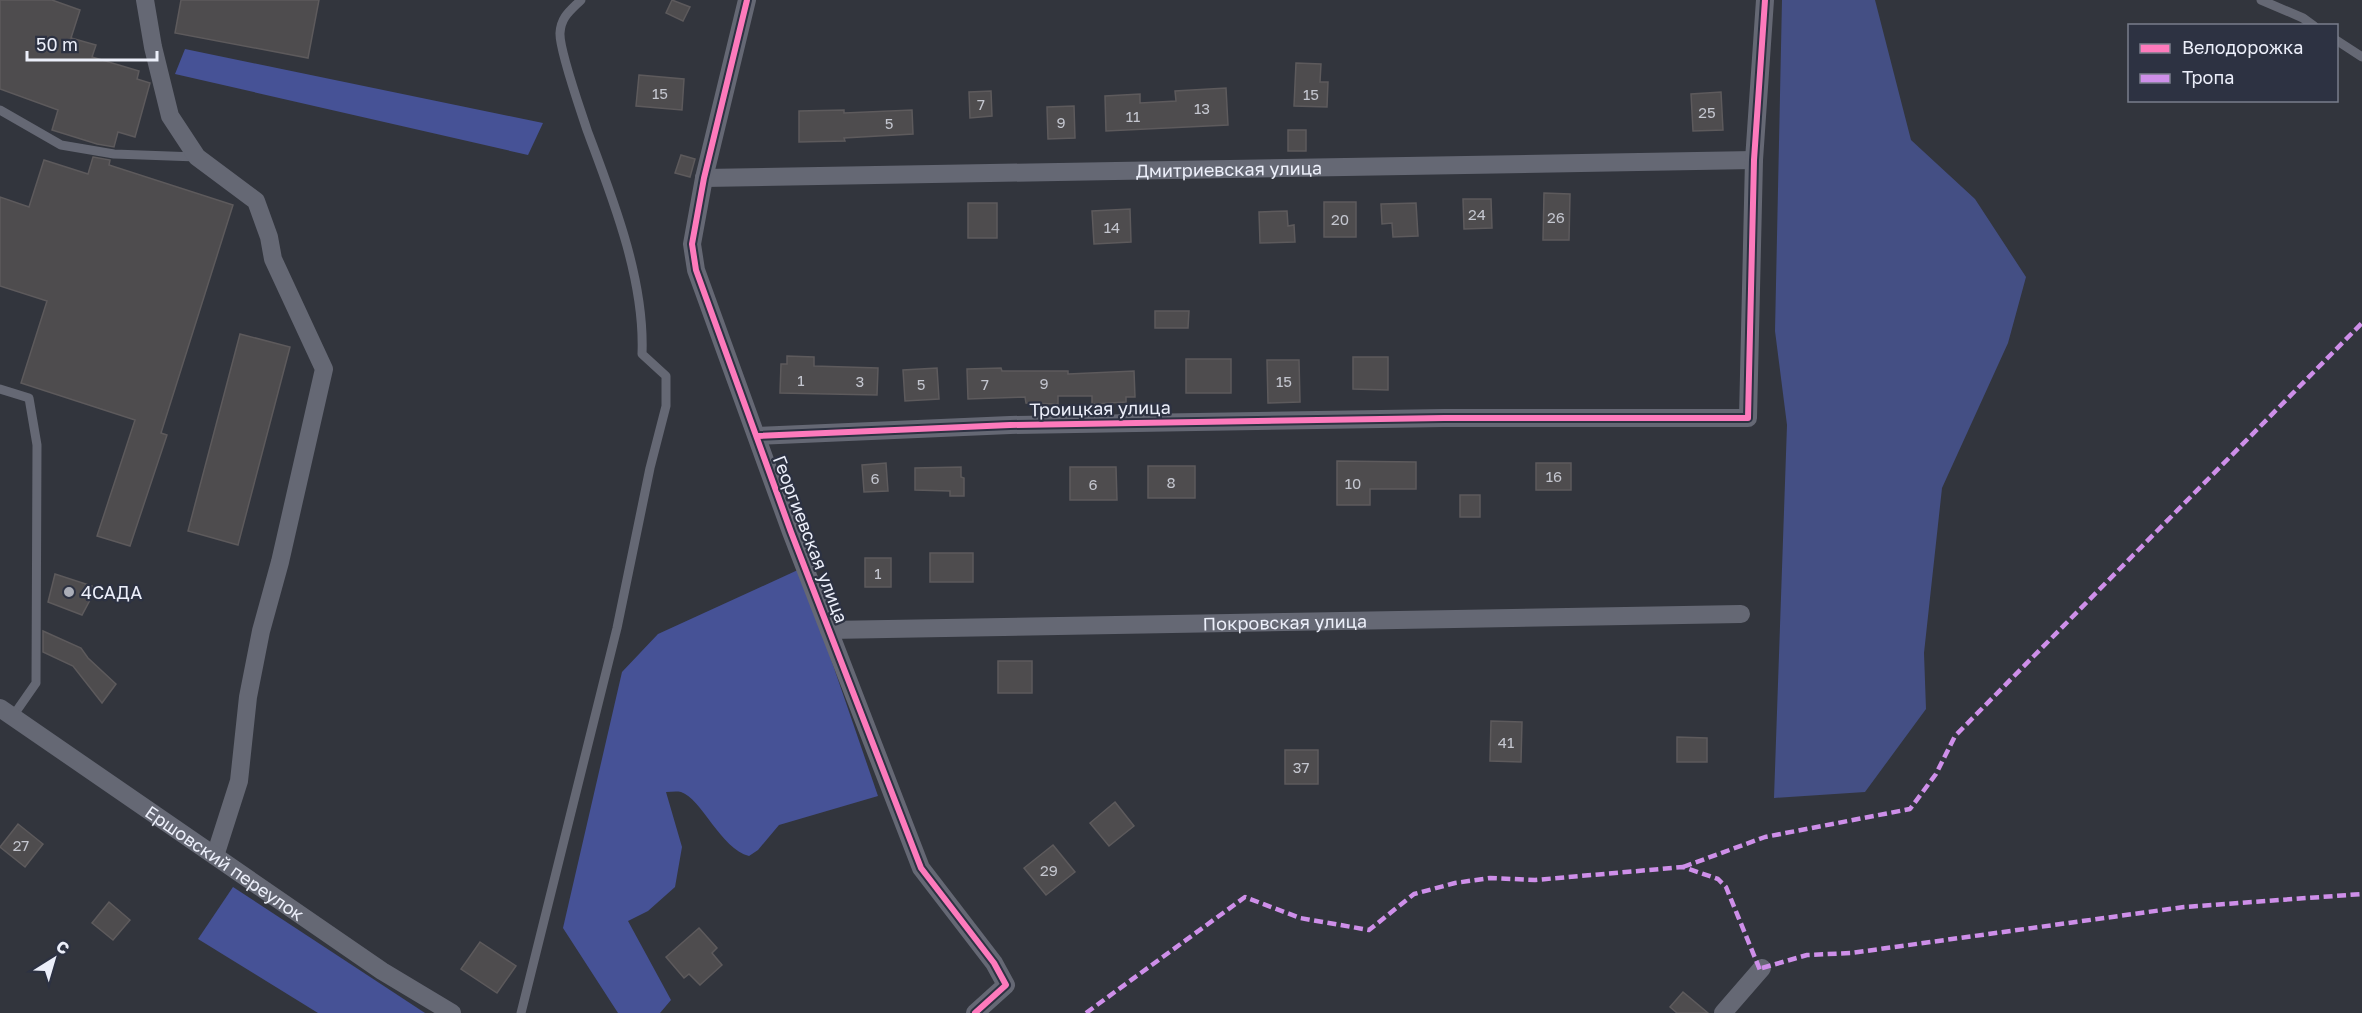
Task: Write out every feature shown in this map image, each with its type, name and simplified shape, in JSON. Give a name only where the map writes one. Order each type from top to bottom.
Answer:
[{"type":"street","points":[[145,0],[153,47],[170,116],[197,157],[256,201],[269,237],[273,259],[324,369],[280,562],[261,631],[248,697],[239,781],[215,856]]},
{"type":"street","name":"Георгиевская улица","points":[[747,0],[704,178],[692,244],[696,270],[829,630],[921,868],[994,963],[1006,985],[975,1013]]},
{"type":"street","points":[[1754,160],[1765,0]]},
{"type":"street","name":"Дмитриевская улица","points":[[704,178],[1754,160]]},
{"type":"street","name":"Троицкая улица","points":[[757,436],[1010,425],[1444,418],[1748,418],[1754,160]]},
{"type":"street","name":"Покровская улица","points":[[829,630],[1741,614]]},
{"type":"street","name":"Ершовский переулок","points":[[6,712],[382,971],[452,1013]]},
{"type":"street","points":[[1723,1013],[1762,968]]},
{"type":"lane","points":[[521,1013],[617,628],[650,468],[666,406],[666,376],[642,354],[644,329],[634,278],[611,195],[578,105],[560,36],[563,18],[581,0]]},
{"type":"lane","points":[[2261,0],[2303,18],[2311,24]]},
{"type":"lane","points":[[2338,41],[2362,57]]},
{"type":"lane","points":[[0,110],[61,145],[114,154],[197,157]]},
{"type":"lane","points":[[0,389],[29,398],[37,445],[36,683],[6,712]]},
{"type":"shaded area","points":[[1782,0],[1875,0],[1911,140],[1975,199],[2026,277],[2008,343],[1942,488],[1924,653],[1926,709],[1865,792],[1774,798],[1787,425],[1775,331]]},
{"type":"shaded area","points":[[185,49],[543,123],[528,155],[175,74]]},
{"type":"shaded area","points":[[800,569],[878,796],[779,825],[758,850],[749,856],[729,844],[689,796],[681,792],[666,792],[682,847],[675,887],[648,911],[628,921],[671,1000],[660,1013],[618,1013],[563,928],[622,672],[658,634]]},
{"type":"shaded area","points":[[233,887],[425,1013],[318,1013],[198,939]]},
{"type":"building","points":[[0,0],[52,0],[80,10],[71,38],[96,45],[92,57],[139,71],[137,79],[150,83],[135,137],[118,132],[114,147],[52,130],[58,110],[0,89]]},
{"type":"building","points":[[181,0],[319,0],[308,58],[175,33]]},
{"type":"building","points":[[672,0],[690,7],[683,21],[666,13]]},
{"type":"building","points":[[1296,63],[1321,64],[1320,82],[1328,82],[1327,107],[1294,106]]},
{"type":"building","points":[[639,75],[684,79],[682,110],[636,106]]},
{"type":"building","points":[[1226,88],[1228,125],[1106,131],[1105,96],[1140,94],[1140,103],[1176,101],[1175,91]]},
{"type":"building","points":[[991,91],[992,116],[970,118],[969,92]]},
{"type":"building","points":[[1721,92],[1723,130],[1693,131],[1691,94]]},
{"type":"building","points":[[1074,106],[1075,138],[1048,139],[1047,107]]},
{"type":"building","points":[[844,110],[844,113],[912,110],[913,134],[844,138],[845,141],[799,142],[799,111]]},
{"type":"building","points":[[1288,130],[1306,130],[1306,151],[1288,151]]},
{"type":"building","points":[[681,155],[695,159],[690,177],[675,173]]},
{"type":"building","points":[[93,157],[110,160],[109,165],[233,205],[161,433],[167,435],[130,546],[97,536],[135,420],[21,383],[47,301],[0,286],[0,197],[29,207],[44,160],[88,174]]},
{"type":"building","points":[[1544,193],[1570,194],[1569,240],[1543,240]]},
{"type":"building","points":[[1463,199],[1491,199],[1492,228],[1464,229]]},
{"type":"building","points":[[1324,202],[1356,202],[1356,237],[1324,237]]},
{"type":"building","points":[[968,203],[997,203],[997,238],[968,238]]},
{"type":"building","points":[[1416,203],[1418,236],[1393,237],[1392,223],[1382,224],[1381,204]]},
{"type":"building","points":[[1130,209],[1131,242],[1094,244],[1092,211]]},
{"type":"building","points":[[1287,211],[1288,226],[1294,225],[1295,242],[1260,243],[1259,212]]},
{"type":"building","points":[[1155,311],[1189,311],[1188,328],[1155,328]]},
{"type":"building","points":[[240,334],[290,347],[238,545],[188,531]]},
{"type":"building","points":[[787,356],[814,357],[814,366],[878,368],[877,395],[780,393],[781,364],[787,364]]},
{"type":"building","points":[[1353,357],[1388,357],[1388,390],[1353,389]]},
{"type":"building","points":[[1186,359],[1231,359],[1231,393],[1186,393]]},
{"type":"building","points":[[1267,360],[1299,360],[1300,402],[1268,403]]},
{"type":"building","points":[[937,368],[939,399],[905,401],[903,370]]},
{"type":"building","points":[[1001,368],[1002,371],[1068,371],[1068,374],[1134,371],[1135,397],[1126,397],[1126,402],[1092,404],[1092,396],[1058,396],[1058,404],[1026,403],[1025,397],[968,399],[967,369]]},
{"type":"building","points":[[1337,461],[1416,462],[1416,489],[1370,489],[1370,505],[1337,505]]},
{"type":"building","points":[[886,463],[888,491],[864,492],[862,465]]},
{"type":"building","points":[[1536,463],[1571,463],[1571,490],[1536,490]]},
{"type":"building","points":[[1148,466],[1195,466],[1195,498],[1148,498]]},
{"type":"building","points":[[961,467],[961,477],[964,478],[964,496],[950,496],[950,491],[915,490],[915,468]]},
{"type":"building","points":[[1070,467],[1116,467],[1117,500],[1070,500]]},
{"type":"building","points":[[1460,495],[1480,495],[1480,517],[1460,517]]},
{"type":"building","points":[[930,553],[973,553],[973,582],[930,582]]},
{"type":"building","points":[[865,558],[891,558],[891,587],[865,587]]},
{"type":"building","points":[[55,574],[92,586],[90,600],[82,615],[48,602]]},
{"type":"building","points":[[43,631],[81,648],[88,658],[116,684],[102,703],[73,666],[43,652]]},
{"type":"building","points":[[998,661],[1032,661],[1032,693],[998,693]]},
{"type":"building","points":[[1491,721],[1522,722],[1521,762],[1490,761]]},
{"type":"building","points":[[1677,737],[1707,738],[1707,762],[1677,762]]},
{"type":"building","points":[[1285,750],[1318,750],[1318,784],[1285,784]]},
{"type":"building","points":[[1115,802],[1134,826],[1109,846],[1090,823]]},
{"type":"building","points":[[18,824],[43,844],[25,867],[0,847]]},
{"type":"building","points":[[1053,845],[1075,872],[1046,895],[1024,868]]},
{"type":"building","points":[[109,902],[130,920],[113,940],[92,923]]},
{"type":"building","points":[[699,928],[717,948],[712,953],[722,965],[700,985],[689,974],[684,978],[666,957]]},
{"type":"building","points":[[480,942],[516,966],[497,993],[461,969]]},
{"type":"building","points":[[1683,992],[1708,1013],[1677,1013],[1670,1007]]},
{"type":"marked path","points":[[1683,867],[1765,837],[1910,809],[1936,774],[1955,736],[2362,323]]},
{"type":"marked path","points":[[1086,1013],[1245,897],[1300,918],[1369,930],[1414,894],[1455,883],[1490,878],[1535,880],[1683,867],[1718,879],[1726,887],[1760,970]]},
{"type":"marked path","points":[[1762,968],[1807,955],[1851,953],[2184,907],[2362,894]]},
{"type":"cycle path","points":[[747,0],[704,178],[692,244],[696,270],[791,532],[921,868],[994,963],[1006,985],[975,1013]]},
{"type":"cycle path","points":[[757,436],[1010,425],[1444,418],[1748,418],[1754,160],[1765,0]]},
{"type":"place","name":"4САДА","points":[[69,592]]}]
